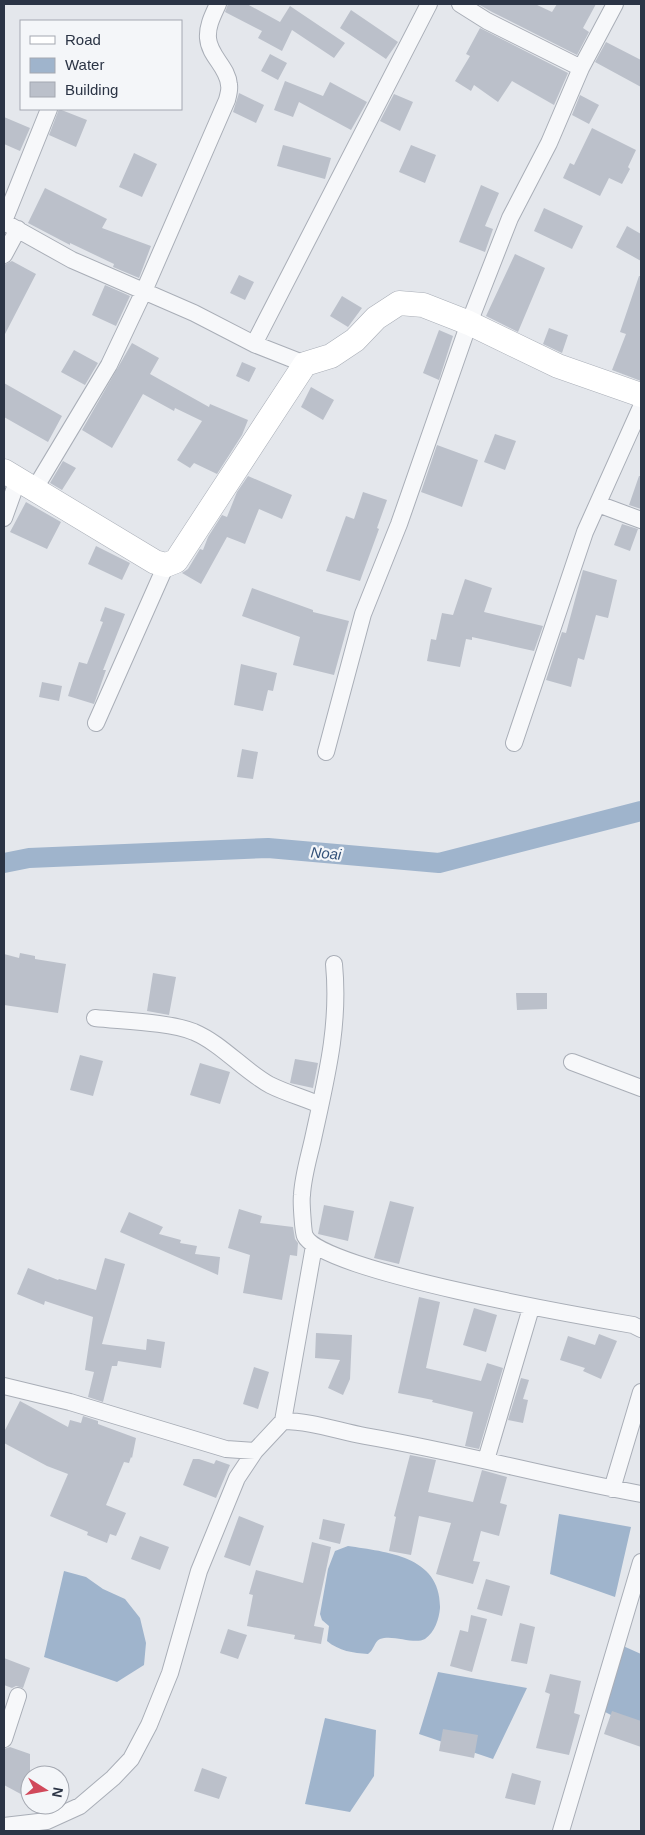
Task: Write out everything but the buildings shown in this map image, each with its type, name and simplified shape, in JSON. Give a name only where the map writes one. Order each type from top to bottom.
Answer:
[{"type":"street","points":[[4,518],[19,480],[109,365],[144,291],[227,100],[229,85],[226,71],[214,55],[208,39],[210,22],[218,4]]},
{"type":"street","points":[[254,344],[429,4]]},
{"type":"street","points":[[460,4],[488,21],[581,68]]},
{"type":"street","points":[[326,752],[363,614],[399,524],[469,323],[510,218],[549,143],[581,68],[615,4]]},
{"type":"street","points":[[4,255],[8,224],[49,110]]},
{"type":"street","points":[[8,224],[72,260],[194,313],[254,344],[305,364],[331,356],[355,340],[376,318],[399,303],[423,305],[469,323],[558,366],[641,395]]},
{"type":"street","points":[[19,480],[155,562],[166,564],[176,562],[305,364]]},
{"type":"street","points":[[514,743],[584,532],[641,407]]},
{"type":"street","points":[[598,504],[641,520]]},
{"type":"street","points":[[96,723],[166,564]]},
{"type":"street","points":[[334,964],[337,993],[332,1048],[302,1195],[305,1236],[314,1246],[332,1256],[372,1270],[531,1308],[634,1325],[641,1330]]},
{"type":"street","points":[[95,1018],[181,1027],[212,1042],[270,1084],[320,1105]]},
{"type":"street","points":[[572,1062],[641,1088]]},
{"type":"street","points":[[4,1826],[47,1821],[80,1806],[113,1778],[131,1759],[150,1725],[170,1673],[202,1562],[237,1478],[255,1451],[283,1421],[314,1246]]},
{"type":"street","points":[[486,1460],[531,1308]]},
{"type":"street","points":[[4,1386],[70,1402],[226,1449],[255,1451]]},
{"type":"street","points":[[612,1489],[641,1392]]},
{"type":"street","points":[[283,1421],[300,1421],[349,1433],[425,1446],[641,1494]]},
{"type":"street","points":[[561,1831],[641,1562]]},
{"type":"street","points":[[4,1740],[18,1696]]},
{"type":"water","points":[[559,1514],[631,1527],[615,1597],[550,1574]]},
{"type":"water","points":[[348,1546],[379,1551],[409,1560],[422,1567],[432,1577],[438,1591],[440,1608],[436,1625],[425,1639],[415,1641],[391,1638],[380,1639],[368,1654],[346,1651],[327,1641],[329,1626],[322,1620],[320,1614],[328,1569],[335,1551]]},
{"type":"water","points":[[64,1571],[86,1577],[103,1589],[125,1599],[140,1618],[146,1643],[144,1665],[117,1682],[44,1657]]},
{"type":"water","points":[[612,1641],[641,1654],[641,1730],[591,1705]]},
{"type":"water","points":[[438,1672],[527,1688],[493,1759],[419,1734]]},
{"type":"water","points":[[325,1718],[376,1730],[374,1776],[350,1812],[305,1804]]},
{"type":"waterway","name":"Noai","points":[[4,863],[29,858],[268,848],[439,863],[641,811]]}]
